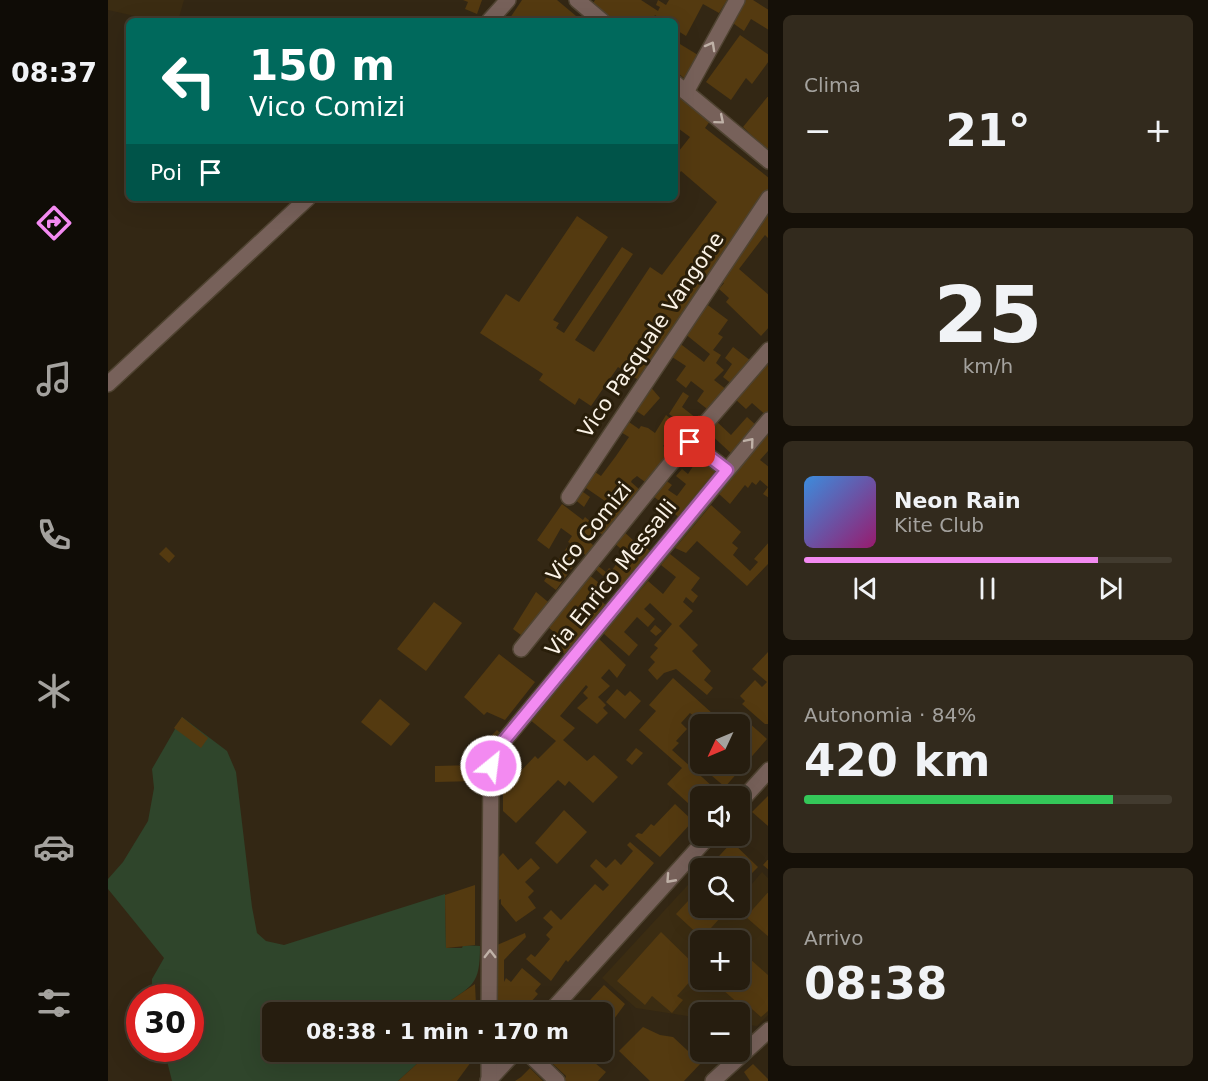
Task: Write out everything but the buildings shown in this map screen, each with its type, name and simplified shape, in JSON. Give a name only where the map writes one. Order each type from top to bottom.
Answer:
[{"type":"street","points":[[492,18],[508,0]]},
{"type":"street","points":[[577,0],[598,18]]},
{"type":"street","points":[[737,0],[680,87],[768,161]]},
{"type":"street","name":"Vico Pasquale Vangone","points":[[569,497],[768,198]]},
{"type":"street","points":[[108,384],[305,201]]},
{"type":"street","name":"Vico Comizi","points":[[521,649],[768,350]]},
{"type":"street","name":"Via Enrico Messalli","points":[[489,1002],[491,766],[498,748],[768,420]]},
{"type":"street","points":[[690,442],[727,470]]},
{"type":"street","points":[[750,791],[768,770]]},
{"type":"street","points":[[559,1002],[700,846]]},
{"type":"street","points":[[712,1081],[768,1030]]},
{"type":"street","points":[[489,1062],[489,1081]]},
{"type":"street","points":[[489,1081],[506,1062]]},
{"type":"street","points":[[537,1062],[557,1081]]},
{"type":"shaded area","points":[[108,0],[184,0],[179,18],[144,18],[108,10]]},
{"type":"shaded area","points":[[762,872],[768,878],[768,1015],[757,1026],[750,1025],[750,1002],[690,1002],[690,1016],[636,1008],[602,978],[690,883],[690,918],[750,918],[750,886]]},
{"type":"green space","points":[[182,717],[227,751],[236,772],[257,933],[266,941],[284,945],[445,894],[446,948],[462,948],[463,945],[480,946],[476,977],[467,989],[449,1002],[262,1002],[262,1062],[419,1062],[398,1081],[172,1081],[167,1062],[204,1062],[204,984],[152,984],[152,979],[164,958],[108,889],[108,879],[123,862],[148,821],[154,788],[152,769]]},
{"type":"route","points":[[491,766],[498,748],[727,470],[690,442]]}]
